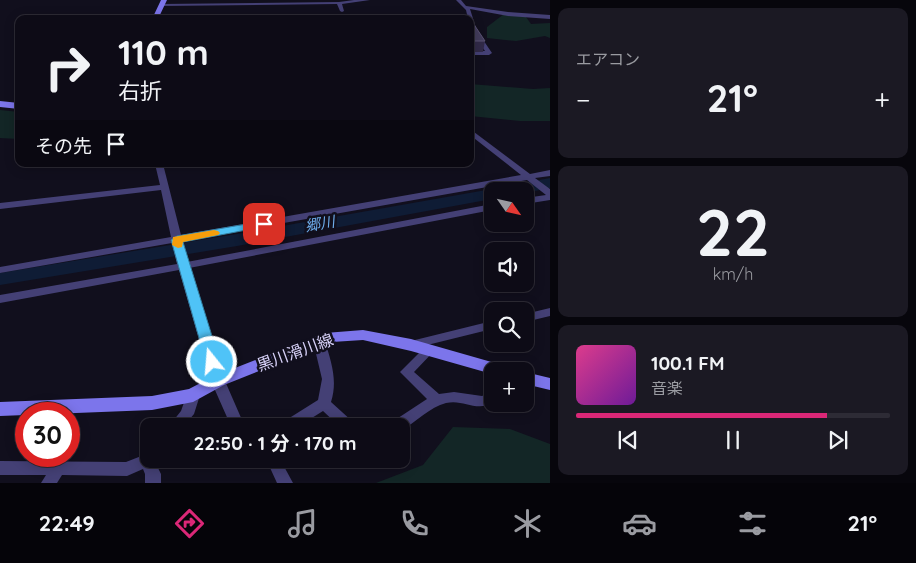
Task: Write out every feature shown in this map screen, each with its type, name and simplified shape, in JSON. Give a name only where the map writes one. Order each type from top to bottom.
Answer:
[{"type":"main road","points":[[157,15],[162,3]]},
{"type":"main road","points":[[0,104],[15,106]]},
{"type":"main road","name":"黒川滑川線","points":[[0,409],[152,402],[193,395],[218,381],[330,337],[363,336],[411,345],[484,366]]},
{"type":"main road","points":[[534,381],[550,384]]},
{"type":"street","points":[[162,3],[340,3],[368,0]]},
{"type":"street","points":[[458,0],[466,7],[469,15]]},
{"type":"street","points":[[340,3],[342,11]]},
{"type":"street","points":[[466,7],[508,14],[550,17]]},
{"type":"street","points":[[474,34],[489,53],[474,53]]},
{"type":"street","points":[[474,134],[550,195]]},
{"type":"street","points":[[159,167],[183,266],[218,381],[234,418]]},
{"type":"street","points":[[0,270],[550,173]]},
{"type":"street","points":[[0,206],[165,187]]},
{"type":"street","points":[[534,199],[550,195]]},
{"type":"street","points":[[0,299],[484,209]]},
{"type":"street","points":[[534,316],[550,312]]},
{"type":"street","points":[[411,345],[484,327]]},
{"type":"street","points":[[301,418],[324,403],[330,389],[319,341]]},
{"type":"street","points":[[430,350],[406,372],[436,400]]},
{"type":"street","points":[[183,418],[187,414],[193,395]]},
{"type":"street","points":[[409,418],[436,400],[448,397],[463,397],[476,402],[484,402]]},
{"type":"street","points":[[324,403],[340,418]]},
{"type":"street","points":[[0,468],[127,469],[140,463]]},
{"type":"street","points":[[151,468],[154,474],[153,483]]},
{"type":"street","points":[[278,468],[285,483]]},
{"type":"street","points":[[49,483],[57,469]]},
{"type":"green space","points":[[504,14],[526,17],[531,24],[550,23],[550,38],[545,36],[516,41],[487,38],[487,27]]},
{"type":"green space","points":[[474,84],[533,89],[550,88],[550,121],[520,121],[474,116]]},
{"type":"green space","points":[[0,110],[15,112],[15,139],[0,138]]},
{"type":"green space","points":[[453,427],[510,429],[550,444],[550,483],[376,483],[423,465]]},
{"type":"building","points":[[474,24],[485,41],[474,41]]},
{"type":"waterway","name":"郷川","points":[[534,186],[550,183]]},
{"type":"waterway","name":"郷川","points":[[0,279],[237,240],[484,195]]},
{"type":"slow traffic","points":[[178,245],[177,240],[214,233]]},
{"type":"route","points":[[212,362],[177,240],[264,224]]}]
